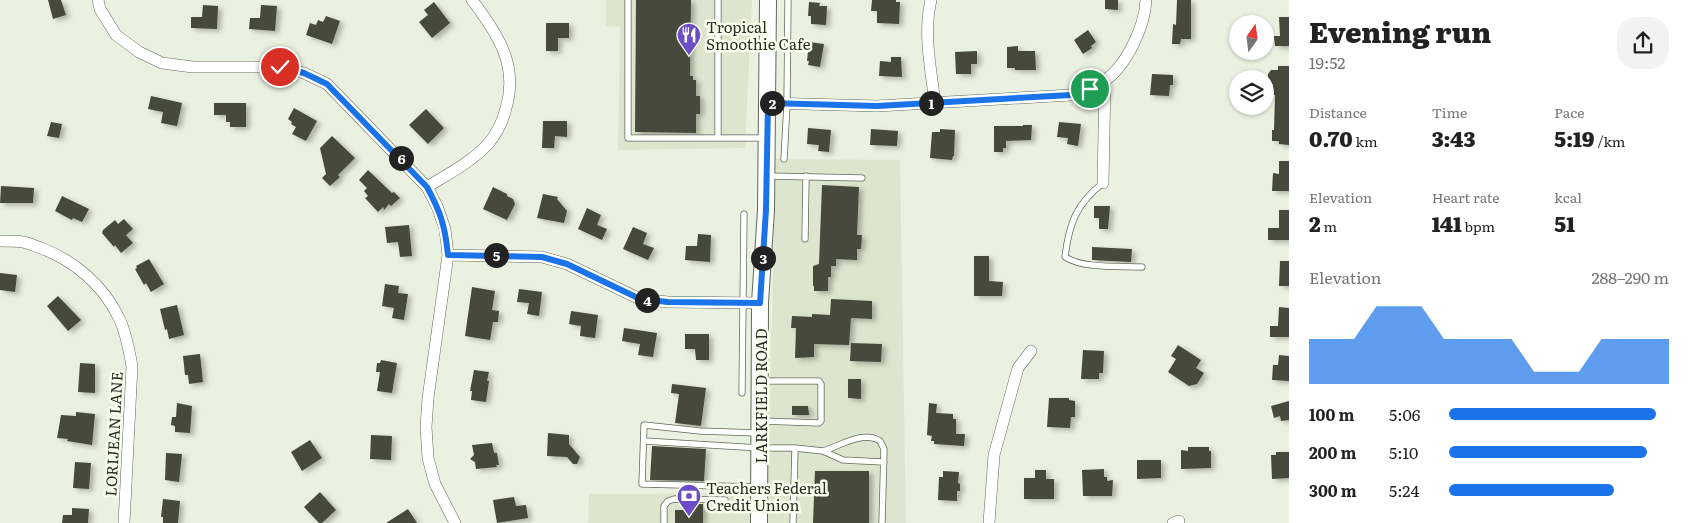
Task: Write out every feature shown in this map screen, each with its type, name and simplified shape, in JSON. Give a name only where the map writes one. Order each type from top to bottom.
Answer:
[{"type":"main road","name":"LARKFIELD ROAD","points":[[759,523],[760,303],[766,210],[768,0]]},
{"type":"street","points":[[98,0],[100,9],[116,35],[139,52],[162,63],[193,66],[280,67],[304,73],[327,84],[427,187],[437,206],[445,229],[448,255],[428,398],[426,427],[428,458],[435,484],[455,523]]},
{"type":"street","points":[[427,187],[463,165],[487,144],[503,121],[510,97],[511,73],[502,48],[488,21],[472,0]]},
{"type":"street","points":[[931,0],[927,15],[935,103]]},
{"type":"street","points":[[768,103],[877,106],[1071,95],[1090,89],[1105,80],[1127,57],[1141,26],[1146,11],[1146,0]]},
{"type":"street","points":[[1103,183],[1105,80]]},
{"type":"street","name":"LORIJEAN LANE","points":[[0,241],[24,242],[53,253],[72,264],[91,278],[107,296],[120,319],[128,342],[132,366],[124,523]]},
{"type":"street","points":[[448,255],[542,257],[567,264],[640,299],[668,302],[760,303]]},
{"type":"street","points":[[989,523],[994,455],[1018,368],[1031,351]]},
{"type":"lane","points":[[628,0],[628,138],[767,138]]},
{"type":"lane","points":[[718,0],[718,138]]},
{"type":"lane","points":[[784,159],[787,104],[788,0]]},
{"type":"lane","points":[[766,176],[862,178]]},
{"type":"lane","points":[[805,239],[806,176]]},
{"type":"lane","points":[[1103,183],[1091,192],[1079,206],[1068,238],[1066,257],[1073,262],[1086,264],[1142,267]]},
{"type":"lane","points":[[742,393],[744,214]]},
{"type":"lane","points":[[644,441],[760,434],[819,423],[821,421],[820,381],[760,381]]},
{"type":"lane","points":[[760,487],[642,484],[644,426],[760,434],[795,448],[823,451],[843,460],[884,462]]},
{"type":"lane","points":[[823,451],[860,438],[869,437],[880,441],[884,449],[882,523]]},
{"type":"lane","points":[[793,523],[795,448]]},
{"type":"lane","points":[[664,523],[664,506],[668,501],[674,499],[725,500]]},
{"type":"shaded area","points":[[606,0],[752,0],[745,148],[618,150],[620,27],[606,26]]},
{"type":"shaded area","points":[[776,159],[900,160],[906,523],[588,523],[589,494],[767,493]]},
{"type":"building","points":[[48,0],[61,0],[66,15],[53,19]]},
{"type":"building","points":[[636,0],[691,0],[690,76],[693,76],[693,80],[696,80],[696,96],[700,96],[700,114],[696,114],[696,133],[635,132]]},
{"type":"building","points":[[872,0],[896,0],[896,2],[900,2],[899,24],[877,23],[877,11],[871,11]]},
{"type":"building","points":[[1105,0],[1118,0],[1118,10],[1105,9]]},
{"type":"building","points":[[1177,0],[1191,0],[1191,39],[1181,39],[1180,44],[1172,44],[1173,24],[1176,25]]},
{"type":"building","points":[[434,2],[450,23],[432,38],[419,22],[428,15],[424,10]]},
{"type":"building","points":[[809,2],[820,3],[819,6],[827,6],[826,25],[811,24],[811,16],[808,16]]},
{"type":"building","points":[[203,5],[218,6],[217,29],[191,28],[191,17],[202,17]]},
{"type":"building","points":[[261,5],[277,6],[275,31],[249,29],[250,18],[260,18]]},
{"type":"building","points":[[326,16],[340,21],[332,44],[306,35],[310,23],[316,25],[318,20],[323,22]]},
{"type":"building","points":[[1279,17],[1289,17],[1289,46],[1275,46],[1274,36],[1280,36]]},
{"type":"building","points":[[546,23],[569,23],[569,38],[558,38],[558,51],[546,51]]},
{"type":"building","points":[[1088,30],[1096,42],[1091,46],[1092,48],[1083,54],[1074,40]]},
{"type":"building","points":[[809,42],[824,44],[820,67],[808,65]]},
{"type":"building","points":[[1018,46],[1018,51],[1035,51],[1036,70],[1007,68],[1007,47]]},
{"type":"building","points":[[977,51],[977,64],[971,64],[971,74],[956,74],[955,52]]},
{"type":"building","points":[[891,57],[901,57],[902,77],[879,76],[880,61],[891,62]]},
{"type":"building","points":[[1278,66],[1289,66],[1289,145],[1279,144],[1279,141],[1272,141],[1275,95],[1274,70],[1278,70]]},
{"type":"building","points":[[1152,74],[1173,75],[1173,85],[1170,85],[1169,96],[1150,95]]},
{"type":"building","points":[[151,96],[182,103],[177,126],[161,123],[163,112],[148,109]]},
{"type":"building","points":[[214,103],[246,103],[246,127],[230,127],[230,122],[226,122],[226,115],[214,115]]},
{"type":"building","points":[[294,108],[317,121],[306,141],[292,134],[296,127],[288,119]]},
{"type":"building","points":[[426,109],[444,128],[428,144],[409,125]]},
{"type":"building","points":[[543,121],[567,121],[567,137],[555,136],[554,148],[542,148]]},
{"type":"building","points":[[51,122],[62,124],[59,138],[47,136]]},
{"type":"building","points":[[1059,122],[1081,124],[1078,146],[1067,144],[1068,138],[1057,137]]},
{"type":"building","points":[[1032,125],[1031,140],[1006,141],[1006,148],[1003,148],[1003,152],[994,152],[994,126]]},
{"type":"building","points":[[808,128],[831,130],[829,152],[818,151],[819,145],[807,144]]},
{"type":"building","points":[[871,129],[898,131],[897,146],[870,145]]},
{"type":"building","points":[[940,129],[955,130],[954,156],[952,160],[930,158],[932,132],[940,132]]},
{"type":"building","points":[[332,136],[355,158],[330,186],[322,178],[326,174],[320,148]]},
{"type":"building","points":[[1279,161],[1289,161],[1289,191],[1272,191],[1273,173],[1279,174]]},
{"type":"building","points":[[368,170],[392,193],[394,192],[400,198],[391,206],[389,204],[384,210],[383,207],[378,212],[365,198],[368,196],[364,191],[367,188],[359,180]]},
{"type":"building","points":[[822,185],[859,187],[857,235],[862,235],[861,249],[857,249],[857,260],[836,259],[836,266],[831,266],[831,277],[828,277],[828,291],[814,291],[813,266],[819,264]]},
{"type":"building","points":[[1,186],[34,188],[33,203],[0,203]]},
{"type":"building","points":[[493,187],[513,199],[515,204],[507,220],[483,209]]},
{"type":"building","points":[[543,194],[558,197],[557,199],[567,211],[564,223],[537,218]]},
{"type":"building","points":[[62,196],[89,209],[82,222],[73,218],[72,220],[55,211]]},
{"type":"building","points":[[1094,206],[1110,206],[1108,229],[1099,229],[1099,218],[1094,218]]},
{"type":"building","points":[[587,208],[601,215],[597,225],[607,229],[602,240],[578,229]]},
{"type":"building","points":[[1279,210],[1289,210],[1289,240],[1268,240],[1268,228],[1279,228]]},
{"type":"building","points":[[124,219],[133,229],[126,235],[133,243],[121,253],[102,233],[115,220],[118,224]]},
{"type":"building","points":[[409,225],[412,256],[400,257],[398,242],[387,243],[385,227]]},
{"type":"building","points":[[633,227],[647,233],[643,244],[654,248],[648,260],[623,249]]},
{"type":"building","points":[[698,234],[711,235],[710,262],[685,260],[686,246],[697,246]]},
{"type":"building","points":[[1092,247],[1132,249],[1131,262],[1092,260]]},
{"type":"building","points":[[974,256],[989,256],[989,281],[1003,282],[1002,296],[974,296]]},
{"type":"building","points":[[149,259],[164,284],[151,292],[146,283],[144,285],[135,269],[137,268],[136,266]]},
{"type":"building","points":[[1280,261],[1289,261],[1289,286],[1279,286]]},
{"type":"building","points":[[0,273],[17,275],[15,292],[0,290]]},
{"type":"building","points":[[385,284],[399,286],[398,293],[408,294],[404,320],[392,318],[394,308],[382,306]]},
{"type":"building","points":[[472,287],[495,291],[492,310],[499,311],[498,322],[493,322],[490,340],[465,336]]},
{"type":"building","points":[[519,289],[542,292],[539,316],[527,314],[529,303],[517,302]]},
{"type":"building","points":[[58,296],[81,320],[68,331],[47,306]]},
{"type":"building","points":[[831,299],[872,301],[872,319],[851,318],[849,345],[814,344],[814,357],[795,358],[796,328],[791,328],[792,316],[812,317],[812,314],[830,315]]},
{"type":"building","points":[[177,305],[184,335],[169,339],[160,309]]},
{"type":"building","points":[[1279,307],[1289,308],[1289,337],[1270,337],[1270,326],[1278,326]]},
{"type":"building","points":[[571,311],[598,315],[595,338],[580,336],[581,326],[569,324]]},
{"type":"building","points":[[624,328],[657,333],[653,357],[638,355],[640,344],[622,341]]},
{"type":"building","points":[[685,334],[709,334],[709,360],[696,360],[695,349],[685,349]]},
{"type":"building","points":[[851,343],[882,344],[881,362],[850,361]]},
{"type":"building","points":[[1178,345],[1201,360],[1196,368],[1204,373],[1197,384],[1189,386],[1168,372],[1176,359],[1171,356]]},
{"type":"building","points":[[1083,350],[1104,351],[1103,373],[1099,373],[1099,379],[1081,379]]},
{"type":"building","points":[[200,354],[203,382],[189,384],[188,375],[185,375],[183,356]]},
{"type":"building","points":[[1279,355],[1289,356],[1289,381],[1272,380],[1273,365],[1278,365]]},
{"type":"building","points":[[381,360],[397,363],[392,393],[377,391],[380,372],[376,372],[377,363],[380,363]]},
{"type":"building","points":[[80,363],[95,364],[95,393],[78,392]]},
{"type":"building","points":[[474,370],[489,372],[486,402],[471,400],[472,391],[470,391]]},
{"type":"building","points":[[848,379],[861,379],[861,399],[848,398]]},
{"type":"building","points":[[672,384],[706,388],[701,426],[675,423],[679,394],[671,393]]},
{"type":"building","points":[[1049,398],[1069,398],[1069,400],[1075,401],[1075,417],[1071,417],[1070,428],[1047,427]]},
{"type":"building","points":[[1289,401],[1289,420],[1281,421],[1280,416],[1274,418],[1271,406]]},
{"type":"building","points":[[177,403],[192,406],[190,433],[175,432],[175,426],[171,425],[172,417],[176,417]]},
{"type":"building","points":[[929,403],[937,404],[936,413],[953,414],[953,419],[956,419],[956,434],[965,434],[964,446],[934,444],[934,441],[931,441],[932,436],[927,435]]},
{"type":"building","points":[[792,406],[808,406],[809,415],[792,415]]},
{"type":"building","points":[[76,412],[95,414],[92,445],[57,438],[61,415],[76,416]]},
{"type":"building","points":[[548,433],[569,435],[569,444],[580,457],[577,464],[573,464],[567,457],[547,456]]},
{"type":"building","points":[[371,435],[392,436],[391,460],[370,459]]},
{"type":"building","points":[[310,440],[322,458],[302,471],[291,452]]},
{"type":"building","points":[[492,443],[494,453],[497,453],[499,465],[496,465],[497,467],[476,469],[475,462],[470,459],[474,455],[472,445]]},
{"type":"building","points":[[652,446],[706,449],[704,481],[650,480]]},
{"type":"building","points":[[1188,447],[1209,447],[1209,451],[1211,451],[1211,468],[1181,469],[1181,450],[1188,451]]},
{"type":"building","points":[[1276,452],[1289,452],[1289,478],[1272,479],[1271,455],[1276,455]]},
{"type":"building","points":[[166,453],[182,454],[179,482],[165,480]]},
{"type":"building","points":[[1137,460],[1161,460],[1161,478],[1137,479]]},
{"type":"building","points":[[75,462],[91,463],[89,489],[73,488]]},
{"type":"building","points":[[1104,469],[1104,477],[1107,477],[1107,481],[1113,480],[1112,496],[1083,496],[1082,470]]},
{"type":"building","points":[[1035,470],[1046,470],[1046,479],[1054,479],[1054,499],[1024,499],[1024,478],[1035,478]]},
{"type":"building","points":[[815,471],[869,471],[869,523],[813,523]]},
{"type":"building","points":[[943,471],[959,472],[958,483],[960,484],[960,491],[957,491],[957,501],[938,500],[939,477],[943,477]]},
{"type":"building","points":[[320,492],[336,510],[322,523],[319,523],[304,507]]},
{"type":"building","points":[[514,497],[516,506],[526,505],[528,518],[497,523],[493,500]]},
{"type":"building","points":[[163,499],[180,501],[178,523],[163,523],[163,517],[161,517]]},
{"type":"building","name":"Teachers Federal Credit Union","points":[[691,504],[703,504],[703,523],[675,523],[675,510],[690,510]]},
{"type":"building","points":[[72,508],[89,509],[88,523],[62,523],[63,515],[72,515]]},
{"type":"building","points":[[408,509],[417,523],[386,523]]},
{"type":"place","name":"Tropical Smoothie Cafe","points":[[689,56]]},
{"type":"place","name":"Teachers Federal Credit Union","points":[[689,517]]},
{"type":"route","points":[[280,67],[304,73],[327,84],[427,187],[437,206],[445,229],[448,255],[542,257],[567,264],[640,299],[668,302],[760,303],[766,210],[768,103],[877,106],[1071,95],[1090,89]]}]
